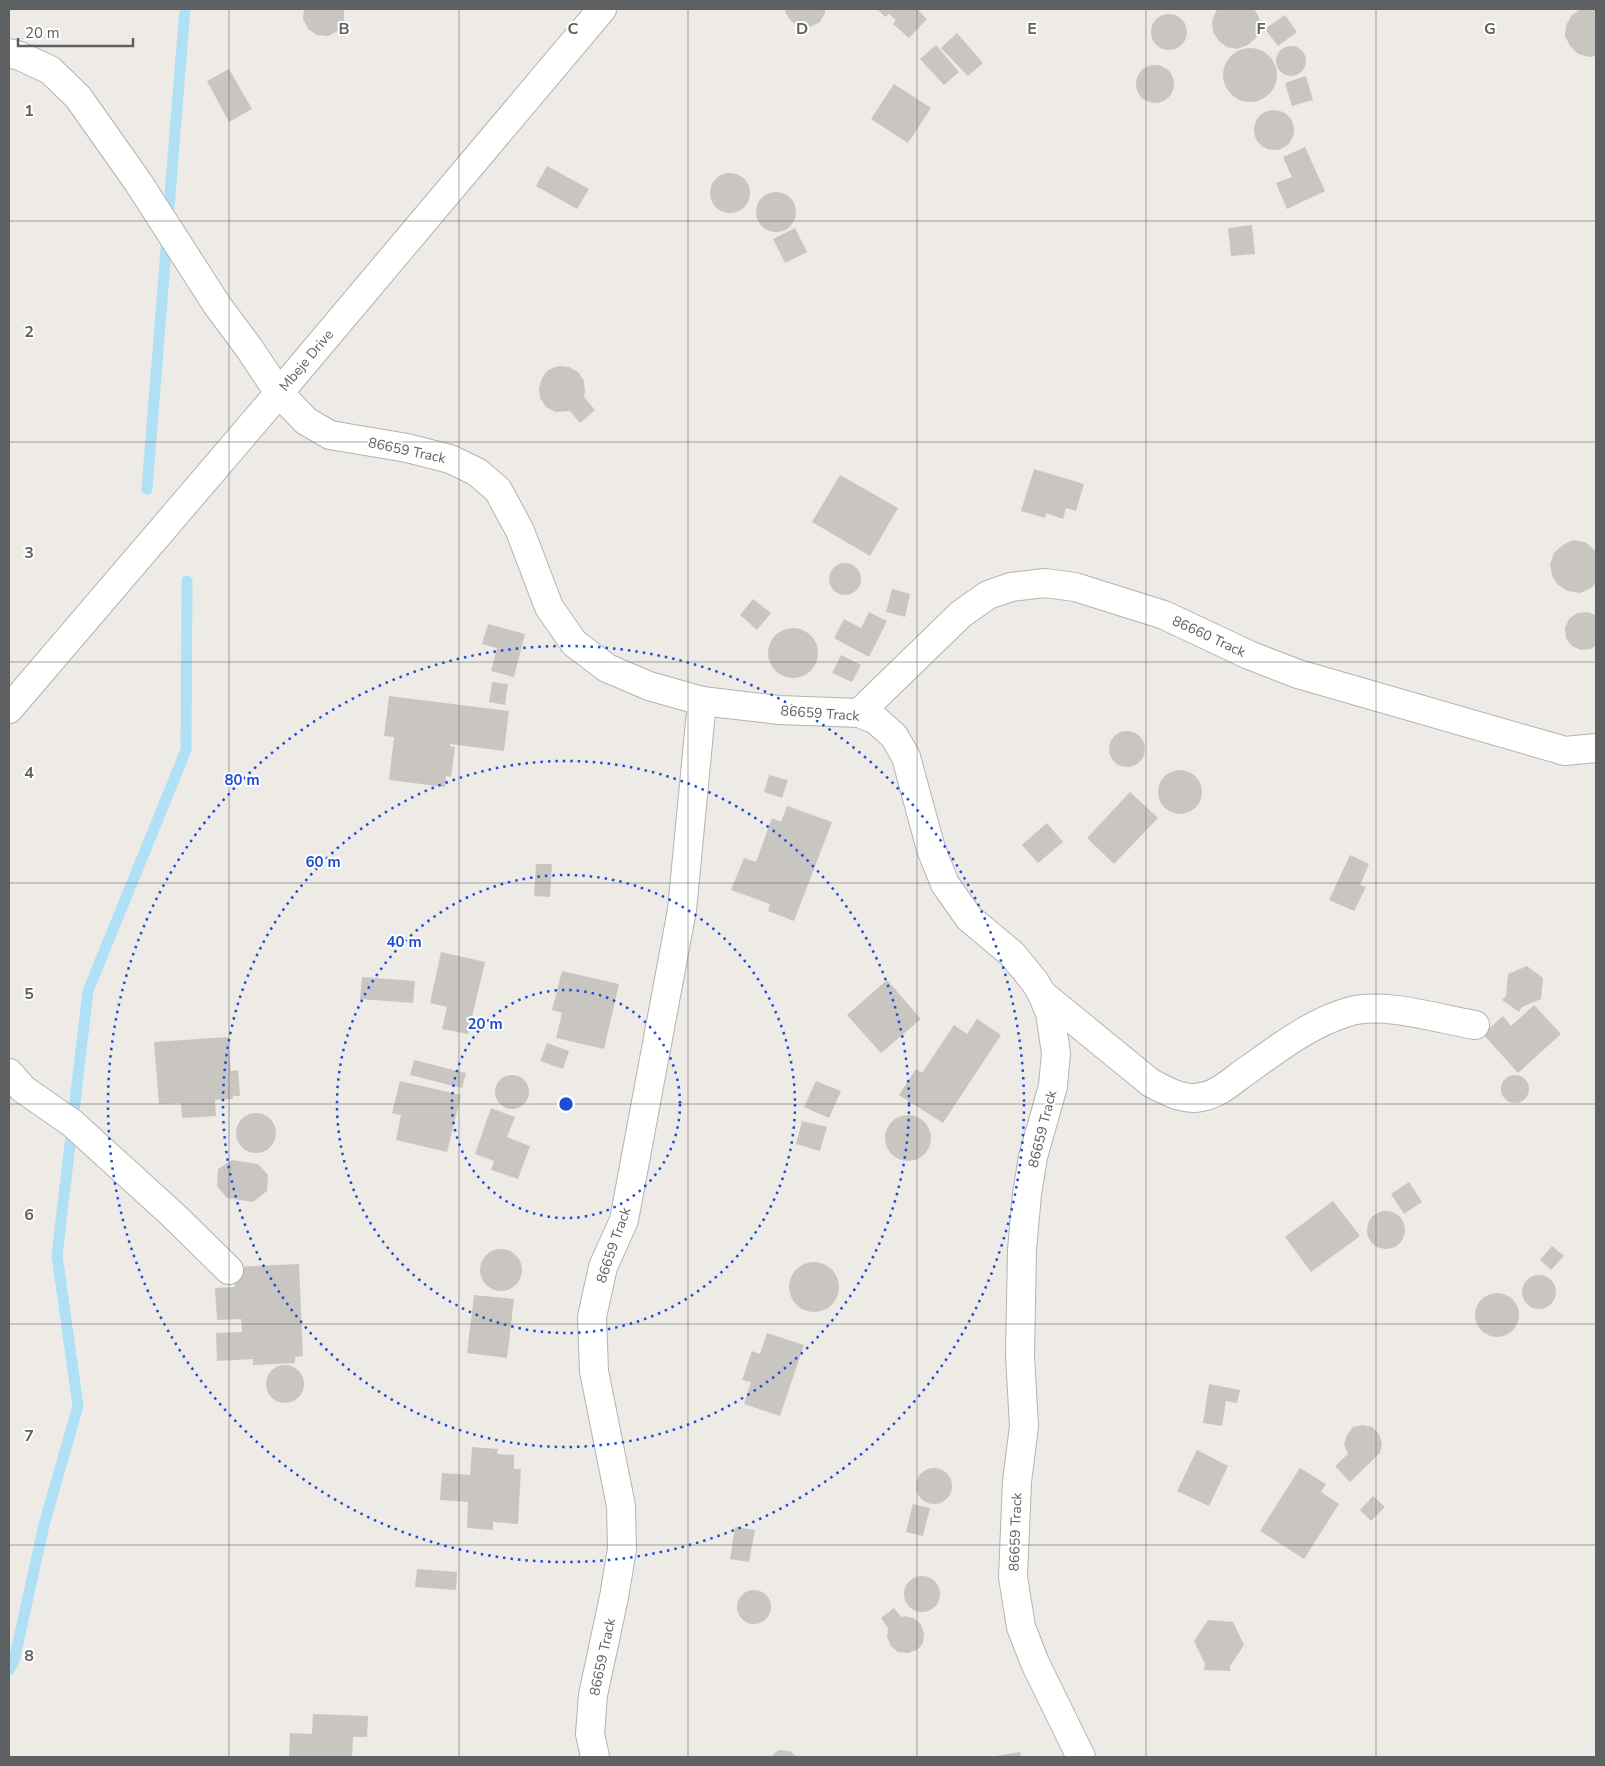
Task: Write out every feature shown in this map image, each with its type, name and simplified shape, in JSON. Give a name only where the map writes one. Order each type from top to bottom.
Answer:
[{"type":"street","name":"Mbeje Drive","points":[[9,709],[279,393],[602,9]]},
{"type":"street","name":"86659 Track","points":[[9,53],[50,70],[78,96],[138,182],[217,305],[279,393],[306,421],[330,435],[450,459],[477,472],[498,490],[520,531],[549,607],[574,643],[607,668],[649,686],[702,701],[779,710],[860,713],[876,720],[894,736],[906,757],[931,849],[945,884],[969,918],[1012,954],[1042,994],[1050,1013],[1056,1053],[1053,1086],[1028,1184],[1022,1241],[1020,1356],[1024,1426],[1016,1482],[1013,1576],[1022,1628],[1035,1663],[1080,1757]]},
{"type":"street","name":"86660 Track","points":[[860,713],[961,614],[988,595],[1011,587],[1045,583],[1076,588],[1164,615],[1249,655],[1298,674],[1565,752],[1596,748]]},
{"type":"street","name":"86659 Track","points":[[595,1757],[590,1734],[593,1695],[614,1597],[622,1549],[621,1506],[594,1371],[592,1317],[603,1267],[624,1220],[682,910],[702,701]]},
{"type":"street","points":[[1042,994],[1151,1083],[1169,1093],[1183,1097],[1200,1098],[1216,1093],[1286,1042],[1314,1026],[1349,1012],[1368,1009],[1392,1010],[1475,1026]]},
{"type":"street","points":[[9,1073],[22,1089],[72,1123],[173,1215],[229,1270]]},
{"type":"building","points":[[304,9],[344,9],[344,21],[338,31],[328,36],[317,35],[308,29],[303,19]]},
{"type":"building","points":[[786,9],[825,9],[825,13],[820,22],[810,27],[799,27],[791,21],[785,12]]},
{"type":"building","points":[[877,9],[917,9],[927,19],[909,38],[893,24],[896,20],[889,14],[885,17]]},
{"type":"building","points":[[1219,9],[1254,9],[1259,17],[1260,28],[1256,38],[1248,45],[1237,49],[1227,47],[1219,41],[1213,32],[1212,21],[1216,11]]},
{"type":"building","points":[[1581,9],[1596,9],[1596,56],[1589,57],[1578,54],[1570,46],[1565,36],[1566,25],[1572,15]]},
{"type":"building","points":[[1169,14],[1176,15],[1182,19],[1186,25],[1186,39],[1182,45],[1176,49],[1169,50],[1162,49],[1156,45],[1152,39],[1151,32],[1152,25],[1156,19],[1162,15]]},
{"type":"building","points":[[1285,15],[1297,32],[1278,46],[1265,29]]},
{"type":"building","points":[[957,33],[983,63],[968,76],[941,48]]},
{"type":"building","points":[[936,45],[959,72],[944,85],[920,59]]},
{"type":"building","points":[[1291,46],[1302,50],[1306,61],[1302,72],[1291,76],[1280,72],[1276,61],[1280,50]]},
{"type":"building","points":[[1250,48],[1260,50],[1269,56],[1275,65],[1277,75],[1275,85],[1269,94],[1260,100],[1250,102],[1240,100],[1231,94],[1225,85],[1223,75],[1225,65],[1231,56],[1240,50]]},
{"type":"building","points":[[1155,65],[1162,66],[1168,71],[1173,77],[1173,91],[1168,97],[1162,102],[1155,103],[1148,102],[1142,97],[1137,91],[1136,84],[1137,77],[1142,71],[1148,66]]},
{"type":"building","points":[[229,69],[252,109],[229,122],[207,81]]},
{"type":"building","points":[[1306,76],[1313,100],[1292,106],[1285,83]]},
{"type":"building","points":[[894,84],[931,108],[908,143],[871,119]]},
{"type":"building","points":[[1274,110],[1288,116],[1294,130],[1288,144],[1274,150],[1260,144],[1254,130],[1260,116]]},
{"type":"building","points":[[1305,147],[1325,191],[1287,209],[1276,183],[1292,177],[1283,157]]},
{"type":"building","points":[[547,166],[589,189],[577,209],[536,186]]},
{"type":"building","points":[[734,173],[741,176],[747,182],[750,193],[749,201],[741,210],[734,213],[726,213],[719,210],[711,201],[710,189],[713,182],[722,174]]},
{"type":"building","points":[[776,192],[787,195],[793,201],[796,212],[793,223],[787,229],[776,232],[765,229],[759,223],[756,212],[759,201],[765,195]]},
{"type":"building","points":[[1252,225],[1255,254],[1231,256],[1228,228]]},
{"type":"building","points":[[795,228],[807,252],[785,263],[773,239]]},
{"type":"building","points":[[558,366],[569,367],[578,372],[584,381],[584,397],[595,410],[580,423],[570,411],[556,412],[546,407],[540,398],[539,388],[542,378],[548,370]]},
{"type":"building","points":[[1034,469],[1084,484],[1076,511],[1066,508],[1063,519],[1046,513],[1045,518],[1021,511]]},
{"type":"building","points":[[840,475],[898,508],[870,556],[812,522]]},
{"type":"building","points":[[1573,540],[1585,542],[1596,551],[1596,583],[1591,588],[1580,593],[1568,591],[1558,585],[1552,576],[1550,564],[1554,553],[1563,545]]},
{"type":"building","points":[[845,563],[851,564],[856,568],[860,573],[860,585],[856,590],[851,594],[845,595],[839,594],[834,590],[830,585],[829,579],[830,573],[834,568],[839,564]]},
{"type":"building","points":[[892,589],[910,594],[905,617],[886,612]]},
{"type":"building","points":[[753,599],[771,613],[757,630],[740,615]]},
{"type":"building","points":[[869,612],[887,621],[869,657],[834,638],[844,619],[861,628]]},
{"type":"building","points":[[1587,612],[1596,615],[1596,645],[1591,649],[1581,650],[1572,646],[1566,638],[1565,628],[1569,619],[1577,613]]},
{"type":"building","points":[[488,624],[525,634],[514,677],[491,671],[497,648],[482,644]]},
{"type":"building","points":[[793,628],[802,630],[813,639],[818,653],[816,662],[807,673],[793,678],[784,676],[773,667],[768,653],[770,644],[779,633]]},
{"type":"building","points":[[841,655],[861,665],[852,682],[832,673]]},
{"type":"building","points":[[492,682],[508,684],[505,705],[489,702]]},
{"type":"building","points":[[389,696],[509,711],[504,751],[450,744],[450,746],[455,747],[451,777],[446,776],[445,787],[389,780],[394,737],[384,736]]},
{"type":"building","points":[[1127,731],[1134,732],[1140,736],[1144,742],[1144,756],[1140,762],[1134,766],[1127,767],[1120,766],[1114,762],[1110,756],[1109,749],[1110,742],[1114,736],[1120,732]]},
{"type":"building","points":[[1176,770],[1184,770],[1196,776],[1202,792],[1196,808],[1184,814],[1176,814],[1164,808],[1158,796],[1158,788],[1164,776]]},
{"type":"building","points":[[769,775],[788,780],[782,798],[764,792]]},
{"type":"building","points":[[1130,792],[1158,818],[1114,864],[1087,838]]},
{"type":"building","points":[[787,806],[832,822],[794,921],[768,911],[770,904],[731,890],[744,858],[756,862],[772,818],[781,822]]},
{"type":"building","points":[[1047,823],[1063,842],[1038,863],[1022,845]]},
{"type":"building","points":[[1350,855],[1369,864],[1360,885],[1366,887],[1354,911],[1329,900]]},
{"type":"building","points":[[536,864],[552,864],[550,897],[534,896]]},
{"type":"building","points":[[441,952],[485,962],[468,1034],[442,1029],[447,1007],[430,1003]]},
{"type":"building","points":[[1527,966],[1543,978],[1541,999],[1522,1007],[1519,1012],[1502,1000],[1506,996],[1508,974]]},
{"type":"building","points":[[562,971],[619,984],[604,1049],[556,1038],[562,1013],[552,1010]]},
{"type":"building","points":[[362,977],[415,981],[413,1003],[360,999]]},
{"type":"building","points":[[887,980],[921,1019],[881,1053],[847,1015]]},
{"type":"building","points":[[1534,1005],[1561,1034],[1518,1073],[1483,1034],[1503,1016],[1511,1026]]},
{"type":"building","points":[[977,1019],[1001,1035],[943,1123],[899,1095],[916,1069],[922,1073],[954,1025],[967,1034]]},
{"type":"building","points":[[228,1037],[231,1071],[238,1070],[240,1096],[233,1096],[233,1099],[215,1100],[216,1116],[182,1118],[181,1103],[159,1104],[154,1042]]},
{"type":"building","points":[[547,1043],[569,1051],[563,1069],[540,1061]]},
{"type":"building","points":[[414,1060],[466,1073],[462,1088],[410,1075]]},
{"type":"building","points":[[512,1075],[524,1080],[529,1092],[524,1104],[512,1109],[500,1104],[495,1092],[500,1080]]},
{"type":"building","points":[[1515,1075],[1525,1079],[1529,1089],[1525,1099],[1515,1103],[1505,1099],[1501,1089],[1505,1079]]},
{"type":"building","points":[[400,1081],[461,1095],[447,1152],[396,1140],[401,1115],[392,1113]]},
{"type":"building","points":[[816,1081],[841,1091],[829,1118],[804,1107]]},
{"type":"building","points":[[491,1108],[515,1117],[507,1137],[530,1146],[518,1179],[491,1170],[494,1161],[475,1154]]},
{"type":"building","points":[[252,1113],[260,1113],[267,1116],[273,1122],[276,1133],[273,1144],[267,1150],[260,1153],[252,1153],[245,1150],[239,1144],[236,1137],[236,1129],[239,1122],[245,1116]]},
{"type":"building","points":[[913,1115],[917,1116],[927,1125],[930,1129],[930,1147],[921,1157],[913,1161],[903,1161],[895,1157],[886,1147],[885,1133],[889,1125],[899,1116]]},
{"type":"building","points":[[802,1121],[827,1127],[820,1151],[796,1144]]},
{"type":"building","points":[[232,1160],[258,1164],[268,1175],[267,1191],[253,1202],[227,1198],[217,1186],[218,1169]]},
{"type":"building","points":[[1409,1182],[1422,1202],[1404,1214],[1391,1194]]},
{"type":"building","points":[[1333,1201],[1360,1236],[1311,1272],[1285,1237]]},
{"type":"building","points":[[1386,1211],[1400,1216],[1405,1230],[1400,1244],[1386,1249],[1372,1244],[1367,1230],[1372,1216]]},
{"type":"building","points":[[1552,1246],[1564,1256],[1551,1270],[1540,1260]]},
{"type":"building","points":[[501,1249],[516,1255],[522,1270],[516,1285],[501,1291],[486,1285],[480,1270],[486,1255]]},
{"type":"building","points":[[814,1262],[828,1266],[835,1273],[839,1287],[835,1301],[828,1308],[814,1312],[800,1308],[793,1301],[789,1287],[793,1273],[800,1266]]},
{"type":"building","points":[[299,1264],[303,1356],[295,1357],[295,1363],[253,1365],[253,1359],[217,1361],[216,1333],[242,1332],[241,1319],[217,1320],[215,1288],[235,1287],[234,1267]]},
{"type":"building","points":[[1539,1275],[1546,1276],[1551,1280],[1555,1285],[1555,1299],[1551,1304],[1546,1308],[1539,1309],[1532,1308],[1527,1304],[1523,1299],[1522,1292],[1523,1285],[1527,1280],[1532,1276]]},
{"type":"building","points":[[1497,1293],[1509,1297],[1515,1303],[1519,1315],[1515,1327],[1509,1333],[1497,1337],[1485,1333],[1479,1327],[1475,1315],[1479,1303],[1485,1297]]},
{"type":"building","points":[[474,1295],[514,1299],[507,1358],[467,1353]]},
{"type":"building","points":[[767,1333],[804,1345],[780,1416],[744,1404],[751,1382],[742,1380],[752,1351],[760,1354]]},
{"type":"building","points":[[285,1365],[298,1371],[304,1384],[298,1397],[285,1403],[272,1397],[266,1384],[272,1371]]},
{"type":"building","points":[[1209,1384],[1240,1390],[1237,1403],[1226,1401],[1222,1426],[1203,1423]]},
{"type":"building","points":[[1363,1425],[1372,1427],[1379,1434],[1382,1443],[1380,1453],[1350,1482],[1335,1466],[1348,1454],[1344,1444],[1347,1435],[1353,1427]]},
{"type":"building","points":[[472,1447],[498,1449],[497,1454],[514,1455],[514,1469],[521,1469],[518,1524],[493,1522],[493,1530],[467,1528],[468,1502],[440,1500],[442,1473],[470,1475]]},
{"type":"building","points":[[1197,1450],[1228,1466],[1209,1506],[1177,1491]]},
{"type":"building","points":[[934,1468],[941,1469],[947,1473],[951,1479],[951,1493],[947,1499],[941,1503],[934,1504],[927,1503],[921,1499],[917,1493],[916,1486],[917,1479],[921,1473],[927,1469]]},
{"type":"building","points":[[1300,1468],[1326,1484],[1321,1492],[1339,1504],[1304,1559],[1260,1531]]},
{"type":"building","points":[[1373,1496],[1385,1507],[1371,1521],[1360,1510]]},
{"type":"building","points":[[913,1504],[930,1508],[923,1536],[906,1532]]},
{"type":"building","points":[[735,1527],[755,1530],[749,1562],[730,1559]]},
{"type":"building","points":[[417,1569],[457,1572],[456,1590],[415,1587]]},
{"type":"building","points":[[922,1576],[929,1577],[935,1581],[939,1587],[939,1601],[935,1607],[929,1611],[922,1612],[915,1611],[909,1607],[905,1601],[904,1594],[905,1587],[909,1581],[915,1577]]},
{"type":"building","points":[[754,1590],[761,1591],[766,1595],[770,1600],[770,1614],[766,1619],[761,1623],[754,1624],[747,1623],[742,1619],[738,1614],[737,1607],[738,1600],[742,1595],[747,1591]]},
{"type":"building","points":[[894,1608],[902,1618],[904,1616],[913,1618],[921,1624],[924,1633],[923,1643],[917,1650],[908,1653],[898,1652],[891,1646],[887,1637],[888,1628],[881,1618]]},
{"type":"building","points":[[1208,1620],[1233,1622],[1244,1645],[1230,1666],[1230,1671],[1204,1670],[1205,1664],[1194,1641]]},
{"type":"building","points":[[313,1714],[368,1716],[367,1737],[353,1737],[352,1757],[289,1757],[290,1733],[312,1734]]},
{"type":"building","points":[[780,1750],[790,1751],[797,1757],[771,1757]]},
{"type":"building","points":[[1020,1752],[1021,1757],[996,1757],[996,1756]]},
{"type":"waterway","points":[[168,219],[185,9]]},
{"type":"waterway","points":[[147,489],[167,237]]},
{"type":"waterway","points":[[9,1670],[14,1661],[44,1525],[78,1406],[57,1255],[88,991],[186,750],[187,581]]}]
